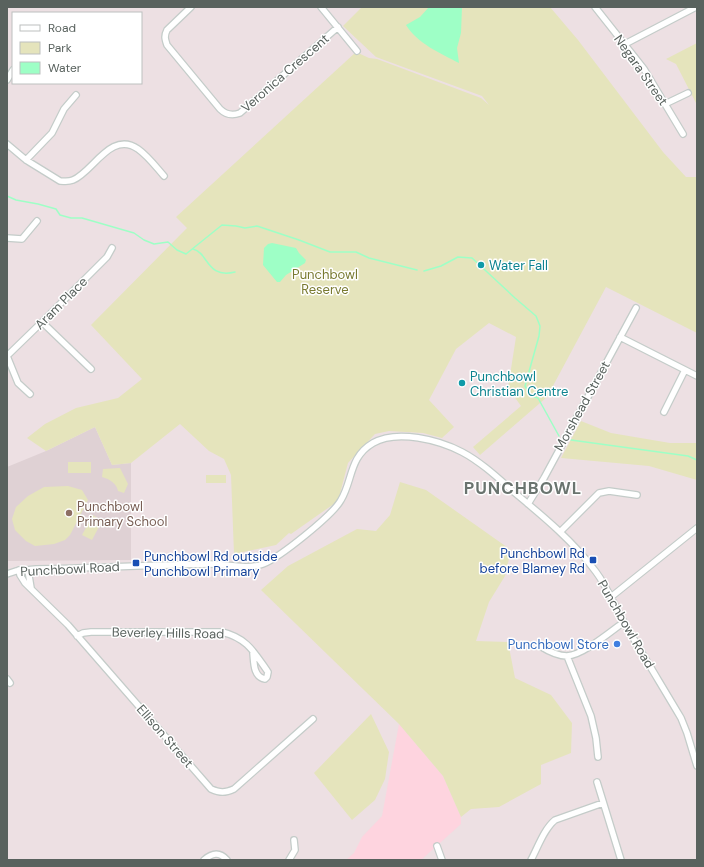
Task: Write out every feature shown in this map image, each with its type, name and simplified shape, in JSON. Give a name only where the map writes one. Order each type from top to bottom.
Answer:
[{"type":"street","name":"Veronica Crescent","points":[[190,7],[166,30],[165,40],[224,114],[230,115],[240,113],[338,27]]},
{"type":"street","points":[[321,7],[356,47],[357,51]]},
{"type":"street","name":"Negara Street","points":[[595,7],[644,69],[683,134]]},
{"type":"street","points":[[625,44],[696,7]]},
{"type":"street","points":[[665,104],[688,93]]},
{"type":"street","points":[[26,160],[52,133],[64,109],[76,95]]},
{"type":"street","points":[[7,144],[26,160],[60,181],[77,178],[111,148],[128,145],[137,149],[164,176]]},
{"type":"street","points":[[7,238],[22,239],[37,222]]},
{"type":"street","name":"Aram Place","points":[[7,356],[107,257],[112,248]]},
{"type":"street","name":"Morshead Street","points":[[528,504],[544,478],[636,308]]},
{"type":"street","points":[[42,322],[91,369]]},
{"type":"street","points":[[620,337],[697,376]]},
{"type":"street","points":[[7,356],[18,383],[30,394]]},
{"type":"street","points":[[664,412],[685,370]]},
{"type":"street","name":"Punchbowl Road","points":[[7,574],[19,570],[209,564],[250,566],[265,563],[280,554],[333,511],[344,495],[352,469],[358,457],[369,445],[378,440],[404,437],[439,442],[451,446],[472,458],[560,532],[591,565],[601,579],[624,622],[680,718],[687,733],[697,766]]},
{"type":"street","points":[[560,532],[599,493],[609,490],[637,495]]},
{"type":"street","points":[[611,597],[697,528]]},
{"type":"street","name":"Ellison Street","points":[[19,570],[21,578],[77,636],[211,789],[217,792],[228,792],[234,789],[313,719]]},
{"type":"street","points":[[28,570],[31,588]]},
{"type":"street","points":[[540,646],[548,651],[567,656],[597,642],[624,622]]},
{"type":"street","name":"Beverley Hills Road","points":[[77,636],[91,632],[216,631],[230,634],[243,640],[248,644],[253,652]]},
{"type":"street","points":[[567,656],[591,716],[596,738],[598,757]]},
{"type":"street","points":[[597,782],[621,860]]},
{"type":"street","points":[[531,860],[552,822],[603,803]]},
{"type":"street","points":[[289,860],[298,850],[294,840]]},
{"type":"street","points":[[437,846],[442,860]]},
{"type":"street","points":[[204,860],[209,855],[215,853],[227,860]]},
{"type":"shaded area","name":"Punchbowl Primary School","points":[[95,427],[112,465],[131,463],[131,560],[7,562],[7,467],[46,451]]},
{"type":"shaded area","points":[[399,724],[443,776],[461,817],[461,824],[421,860],[346,860],[354,853],[362,837],[382,816]]},
{"type":"green space","name":"Punchbowl Reserve","points":[[362,7],[550,7],[578,40],[663,152],[686,177],[697,177],[697,333],[606,287],[547,397],[480,455],[473,447],[521,406],[508,388],[516,337],[489,323],[456,349],[429,400],[454,427],[442,438],[423,433],[389,431],[375,434],[348,463],[338,501],[291,534],[289,533],[276,545],[234,554],[231,475],[224,459],[209,451],[180,424],[131,463],[112,465],[95,427],[46,451],[27,438],[45,424],[76,408],[118,398],[142,379],[91,325],[187,228],[176,217],[356,52],[481,98],[489,105],[482,96],[376,57],[343,26]]},
{"type":"green space","points":[[697,43],[697,105],[676,64],[666,59]]},
{"type":"green space","points":[[581,421],[611,433],[670,443],[697,443],[697,480],[649,466],[561,458]]},
{"type":"green space","points":[[68,462],[91,462],[91,473],[68,473]]},
{"type":"green space","points":[[120,468],[128,484],[124,493],[118,491],[113,482],[102,477],[103,469]]},
{"type":"green space","points":[[206,475],[226,475],[226,483],[206,483]]},
{"type":"green space","points":[[400,482],[426,490],[511,550],[505,576],[489,602],[476,641],[508,642],[515,678],[551,695],[572,723],[571,753],[541,765],[541,784],[499,807],[471,809],[461,817],[443,776],[399,724],[261,590],[288,566],[357,529],[376,531],[390,515]]},
{"type":"green space","points":[[68,486],[82,490],[88,500],[70,535],[65,540],[54,544],[35,546],[26,541],[15,530],[12,519],[16,507],[28,496],[44,487]]},
{"type":"green space","points":[[93,515],[102,521],[92,540],[82,535]]},
{"type":"green space","points":[[371,714],[389,752],[385,779],[375,800],[352,820],[314,773]]},
{"type":"water","points":[[429,7],[462,7],[461,33],[457,48],[459,63],[423,43],[406,25],[420,17]]},
{"type":"water","points":[[272,243],[296,248],[306,260],[305,263],[286,275],[280,282],[277,282],[263,265],[264,248],[268,244]]},
{"type":"waterway","points":[[7,196],[16,200],[56,209],[60,215],[71,218],[82,218],[134,233],[144,240],[154,244],[168,242],[177,250],[186,254],[222,225],[245,228],[257,226],[330,252],[356,252],[369,258],[417,270]]},
{"type":"waterway","points":[[193,249],[198,251],[209,265],[218,272],[235,272]]},
{"type":"waterway","points":[[424,271],[441,266],[458,257],[472,258],[536,316],[540,326],[539,336],[525,386],[531,396],[538,398],[559,436]]},
{"type":"waterway","points":[[571,440],[688,456],[697,460]]},
{"type":"place","name":"Water Fall","points":[[481,265]]},
{"type":"place","name":"Punchbowl Christian Centre","points":[[462,383]]},
{"type":"place","name":"Punchbowl Primary School","points":[[69,513]]},
{"type":"place","name":"Punchbowl Rd before Blamey Rd","points":[[593,560]]},
{"type":"place","name":"Punchbowl Rd outside Punchbowl Primary","points":[[136,563]]},
{"type":"place","name":"Punchbowl Store","points":[[617,644]]},
{"type":"district","name":"PUNCHBOWL","points":[[523,488]]}]
